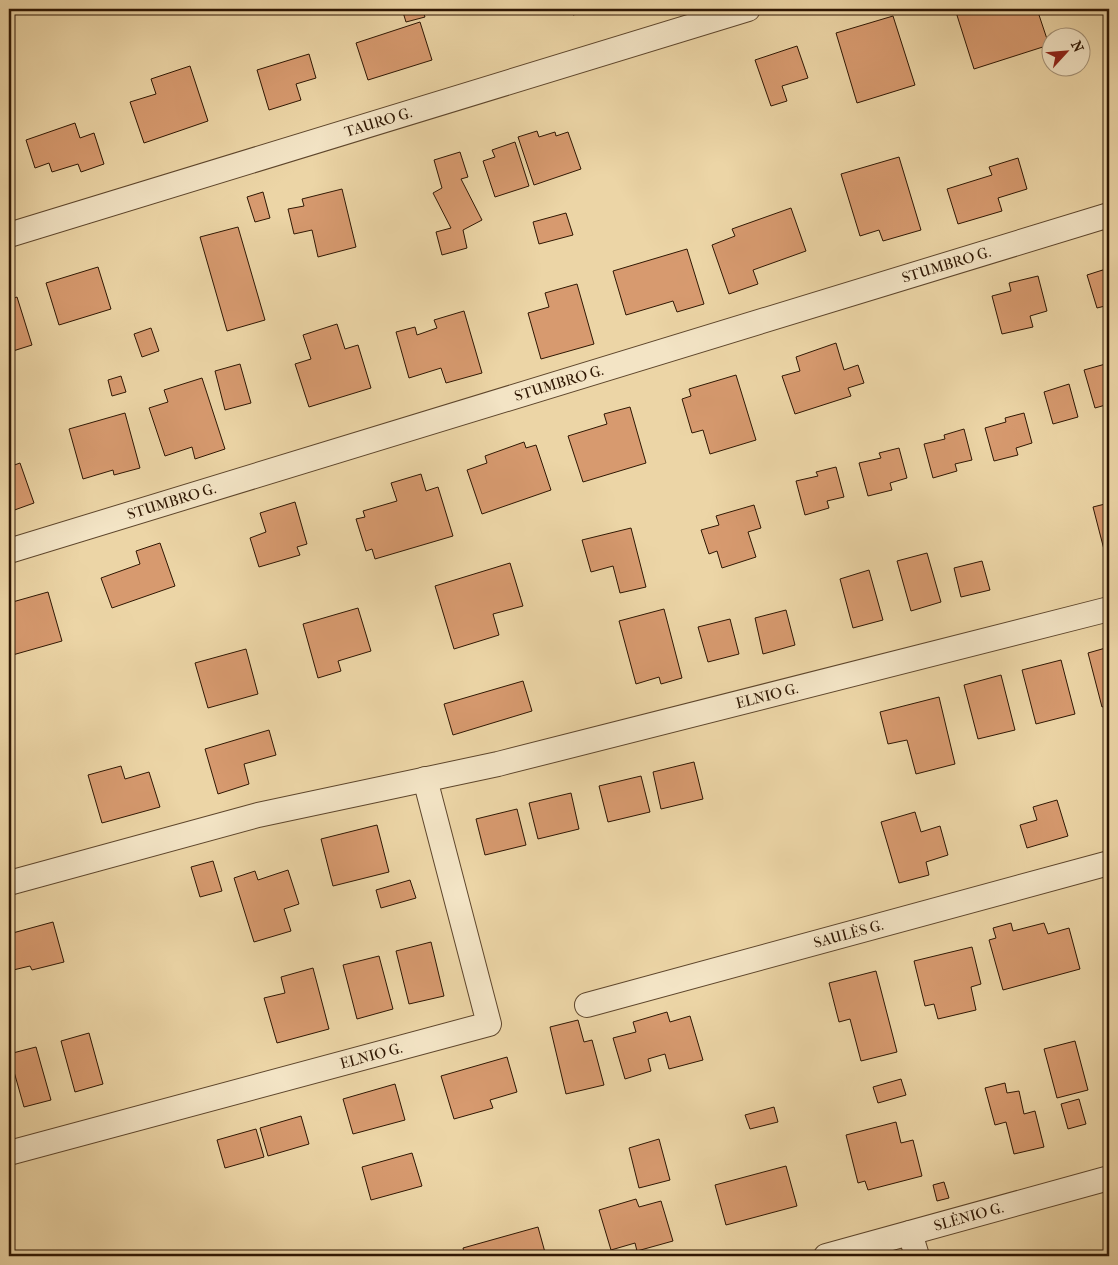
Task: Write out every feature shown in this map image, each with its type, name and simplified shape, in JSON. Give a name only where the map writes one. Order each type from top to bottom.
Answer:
[{"type":"street","name":"TAURO G.","points":[[9,234],[748,9]]},
{"type":"street","name":"STUMBRO G.","points":[[9,551],[1109,215]]},
{"type":"street","name":"ELNIO G.","points":[[9,883],[258,815],[498,764],[1109,609]]},
{"type":"street","name":"ELNIO G.","points":[[9,1153],[489,1024],[425,779]]},
{"type":"street","name":"SAULĖS G.","points":[[588,1005],[1109,863]]},
{"type":"street","name":"SLĖNIO G.","points":[[826,1256],[1109,1178]]},
{"type":"street","points":[[910,1233],[917,1256]]},
{"type":"building","points":[[402,9],[422,9],[425,17],[406,22]]},
{"type":"building","points":[[571,9],[595,9],[573,15]]},
{"type":"building","points":[[955,9],[1037,9],[1043,28],[1040,28],[1040,48],[974,69]]},
{"type":"building","points":[[893,16],[915,85],[857,103],[836,33]]},
{"type":"building","points":[[420,22],[432,60],[368,80],[356,43]]},
{"type":"building","points":[[797,46],[808,78],[782,86],[787,101],[771,106],[755,60]]},
{"type":"building","points":[[309,54],[316,78],[296,84],[301,100],[269,110],[257,70]]},
{"type":"building","points":[[190,66],[208,121],[144,143],[130,102],[156,94],[151,79]]},
{"type":"building","points":[[75,123],[80,138],[94,133],[104,164],[81,172],[78,164],[52,172],[49,163],[35,168],[26,140]]},
{"type":"building","points":[[537,131],[539,137],[555,132],[556,136],[568,132],[581,169],[534,185],[518,137]]},
{"type":"building","points":[[515,142],[529,186],[495,197],[483,161],[495,157],[492,150]]},
{"type":"building","points":[[460,152],[468,177],[461,179],[482,220],[463,230],[467,248],[442,255],[436,232],[451,228],[433,193],[442,188],[434,160]]},
{"type":"building","points":[[899,157],[921,230],[883,241],[879,230],[860,236],[841,174]]},
{"type":"building","points":[[1018,158],[1027,189],[998,198],[1002,211],[958,224],[947,189],[992,175],[989,167]]},
{"type":"building","points":[[342,189],[356,247],[318,257],[312,230],[294,234],[288,209],[304,206],[302,199]]},
{"type":"building","points":[[263,192],[270,218],[255,222],[247,197]]},
{"type":"building","points":[[791,208],[806,251],[753,270],[758,284],[729,294],[712,245],[735,236],[732,229]]},
{"type":"building","points":[[566,213],[573,235],[539,244],[533,222]]},
{"type":"building","points":[[238,227],[265,320],[227,331],[200,237]]},
{"type":"building","points":[[687,249],[704,304],[677,312],[673,301],[626,315],[613,271]]},
{"type":"building","points":[[98,267],[111,309],[59,325],[46,283]]},
{"type":"building","points":[[1109,268],[1109,305],[1097,308],[1087,275]]},
{"type":"building","points":[[1038,276],[1047,311],[1030,316],[1033,327],[1002,334],[992,296],[1011,291],[1009,283]]},
{"type":"building","points":[[577,284],[594,344],[541,359],[528,313],[549,307],[545,293]]},
{"type":"building","points":[[17,297],[32,345],[13,351],[9,338],[9,300]]},
{"type":"building","points":[[464,311],[482,373],[446,383],[441,368],[409,378],[396,332],[415,327],[417,335],[437,328],[434,320]]},
{"type":"building","points":[[337,324],[345,349],[358,345],[371,388],[309,407],[295,364],[311,359],[303,335]]},
{"type":"building","points":[[151,328],[159,351],[142,357],[134,334]]},
{"type":"building","points":[[836,343],[844,370],[858,365],[864,383],[848,388],[851,396],[795,414],[782,376],[800,371],[796,357]]},
{"type":"building","points":[[1109,363],[1109,404],[1095,408],[1084,370]]},
{"type":"building","points":[[240,364],[251,403],[225,410],[215,371]]},
{"type":"building","points":[[736,375],[756,440],[710,454],[703,430],[692,433],[682,399],[691,396],[689,389]]},
{"type":"building","points":[[121,376],[126,392],[112,396],[108,380]]},
{"type":"building","points":[[202,378],[225,449],[195,459],[192,447],[165,456],[149,408],[168,402],[164,390]]},
{"type":"building","points":[[1069,384],[1078,417],[1053,424],[1044,392]]},
{"type":"building","points":[[630,407],[646,463],[583,482],[568,436],[607,424],[604,414]]},
{"type":"building","points":[[125,413],[140,468],[114,475],[113,470],[83,479],[69,429]]},
{"type":"building","points":[[1024,413],[1032,443],[1016,448],[1018,455],[994,461],[985,428],[1006,422],[1005,418]]},
{"type":"building","points":[[964,429],[972,460],[955,464],[957,471],[933,478],[924,444],[945,439],[944,435]]},
{"type":"building","points":[[524,442],[526,448],[536,445],[551,490],[482,514],[467,470],[487,463],[485,456]]},
{"type":"building","points":[[899,448],[907,478],[890,483],[892,490],[868,496],[859,463],[881,458],[879,453]]},
{"type":"building","points":[[20,463],[34,503],[9,512],[9,467]]},
{"type":"building","points":[[836,467],[844,497],[827,501],[829,508],[805,515],[796,481],[818,476],[816,472]]},
{"type":"building","points":[[421,474],[426,491],[438,487],[453,536],[375,559],[372,549],[366,551],[356,519],[365,517],[363,511],[397,501],[391,483]]},
{"type":"building","points":[[295,502],[307,544],[297,547],[300,555],[259,567],[250,538],[266,532],[260,513]]},
{"type":"building","points":[[1109,503],[1109,564],[1108,565],[1093,507]]},
{"type":"building","points":[[754,505],[761,528],[748,532],[756,557],[722,568],[717,551],[709,554],[701,530],[719,525],[716,516]]},
{"type":"building","points":[[631,528],[646,587],[620,593],[613,566],[591,572],[582,540]]},
{"type":"building","points":[[160,543],[175,586],[112,608],[101,578],[140,564],[136,551]]},
{"type":"building","points":[[927,553],[941,602],[911,611],[897,561]]},
{"type":"building","points":[[982,561],[990,590],[961,597],[954,568]]},
{"type":"building","points":[[510,563],[523,606],[493,614],[499,635],[454,649],[435,586]]},
{"type":"building","points":[[869,570],[883,620],[853,628],[840,579]]},
{"type":"building","points":[[48,592],[62,641],[9,656],[9,603]]},
{"type":"building","points":[[358,608],[371,651],[338,661],[341,671],[318,678],[303,624]]},
{"type":"building","points":[[664,609],[682,678],[661,684],[659,677],[636,684],[619,621]]},
{"type":"building","points":[[786,610],[795,645],[763,654],[755,618]]},
{"type":"building","points":[[730,619],[739,654],[708,662],[698,627]]},
{"type":"building","points":[[1109,647],[1109,705],[1102,707],[1088,653]]},
{"type":"building","points":[[246,649],[258,694],[208,708],[195,663]]},
{"type":"building","points":[[1061,660],[1075,714],[1036,724],[1022,670]]},
{"type":"building","points":[[1001,675],[1015,730],[978,739],[964,685]]},
{"type":"building","points":[[523,681],[532,711],[453,735],[444,704]]},
{"type":"building","points":[[939,697],[955,764],[916,774],[907,740],[888,744],[880,712]]},
{"type":"building","points":[[269,730],[276,755],[244,764],[249,784],[218,794],[205,749]]},
{"type":"building","points":[[694,762],[703,799],[661,809],[653,772]]},
{"type":"building","points":[[121,766],[125,779],[149,772],[160,807],[102,823],[88,775]]},
{"type":"building","points":[[641,776],[650,812],[608,822],[599,786]]},
{"type":"building","points":[[571,793],[579,829],[538,839],[529,803]]},
{"type":"building","points":[[1057,800],[1068,836],[1027,848],[1020,825],[1037,820],[1033,807]]},
{"type":"building","points":[[517,809],[526,845],[485,855],[476,819]]},
{"type":"building","points":[[915,812],[921,832],[940,826],[948,855],[926,862],[929,875],[899,883],[881,822]]},
{"type":"building","points":[[377,825],[389,872],[333,886],[321,839]]},
{"type":"building","points":[[213,861],[222,891],[200,897],[191,867]]},
{"type":"building","points":[[288,870],[299,904],[284,909],[291,931],[254,942],[234,878],[255,871],[258,880]]},
{"type":"building","points":[[410,880],[416,898],[381,908],[376,890]]},
{"type":"building","points":[[53,922],[64,962],[32,970],[30,966],[9,971],[9,934]]},
{"type":"building","points":[[1011,923],[1013,931],[1044,923],[1048,934],[1069,928],[1080,969],[1003,990],[989,940],[996,938],[993,928]]},
{"type":"building","points":[[431,942],[444,996],[409,1004],[396,951]]},
{"type":"building","points":[[972,947],[981,984],[971,987],[976,1010],[938,1019],[934,1004],[925,1006],[914,961]]},
{"type":"building","points":[[379,956],[393,1009],[357,1019],[343,965]]},
{"type":"building","points":[[313,968],[329,1029],[277,1043],[264,998],[285,993],[281,977]]},
{"type":"building","points":[[876,971],[897,1052],[861,1061],[850,1019],[839,1022],[829,983]]},
{"type":"building","points":[[667,1012],[670,1022],[690,1016],[703,1060],[669,1069],[665,1054],[648,1059],[651,1071],[625,1079],[613,1038],[636,1032],[633,1022]]},
{"type":"building","points":[[578,1020],[584,1042],[592,1040],[604,1085],[566,1094],[550,1027]]},
{"type":"building","points":[[89,1033],[103,1084],[75,1092],[61,1041]]},
{"type":"building","points":[[1075,1041],[1088,1090],[1057,1098],[1044,1049]]},
{"type":"building","points":[[36,1047],[51,1100],[24,1107],[9,1054]]},
{"type":"building","points":[[507,1057],[517,1092],[490,1100],[493,1108],[454,1119],[441,1076]]},
{"type":"building","points":[[901,1079],[906,1095],[878,1103],[873,1087]]},
{"type":"building","points":[[1005,1083],[1007,1093],[1019,1091],[1024,1114],[1035,1111],[1044,1147],[1014,1154],[1006,1122],[995,1125],[985,1088]]},
{"type":"building","points":[[395,1084],[405,1120],[353,1134],[343,1099]]},
{"type":"building","points":[[1079,1099],[1086,1124],[1068,1129],[1061,1104]]},
{"type":"building","points":[[774,1107],[778,1122],[750,1129],[745,1115]]},
{"type":"building","points":[[301,1116],[309,1144],[268,1156],[260,1128]]},
{"type":"building","points":[[896,1122],[901,1143],[913,1140],[922,1176],[868,1190],[865,1181],[858,1183],[846,1135]]},
{"type":"building","points":[[256,1129],[264,1157],[225,1168],[217,1140]]},
{"type":"building","points":[[659,1139],[670,1180],[639,1188],[629,1148]]},
{"type":"building","points":[[412,1153],[422,1186],[371,1200],[362,1167]]},
{"type":"building","points":[[786,1166],[797,1206],[726,1225],[715,1185]]},
{"type":"building","points":[[944,1182],[949,1198],[937,1201],[933,1185]]},
{"type":"building","points":[[636,1199],[639,1207],[661,1201],[673,1241],[637,1251],[635,1243],[611,1250],[599,1210]]},
{"type":"building","points":[[538,1227],[546,1256],[465,1256],[463,1248]]}]
